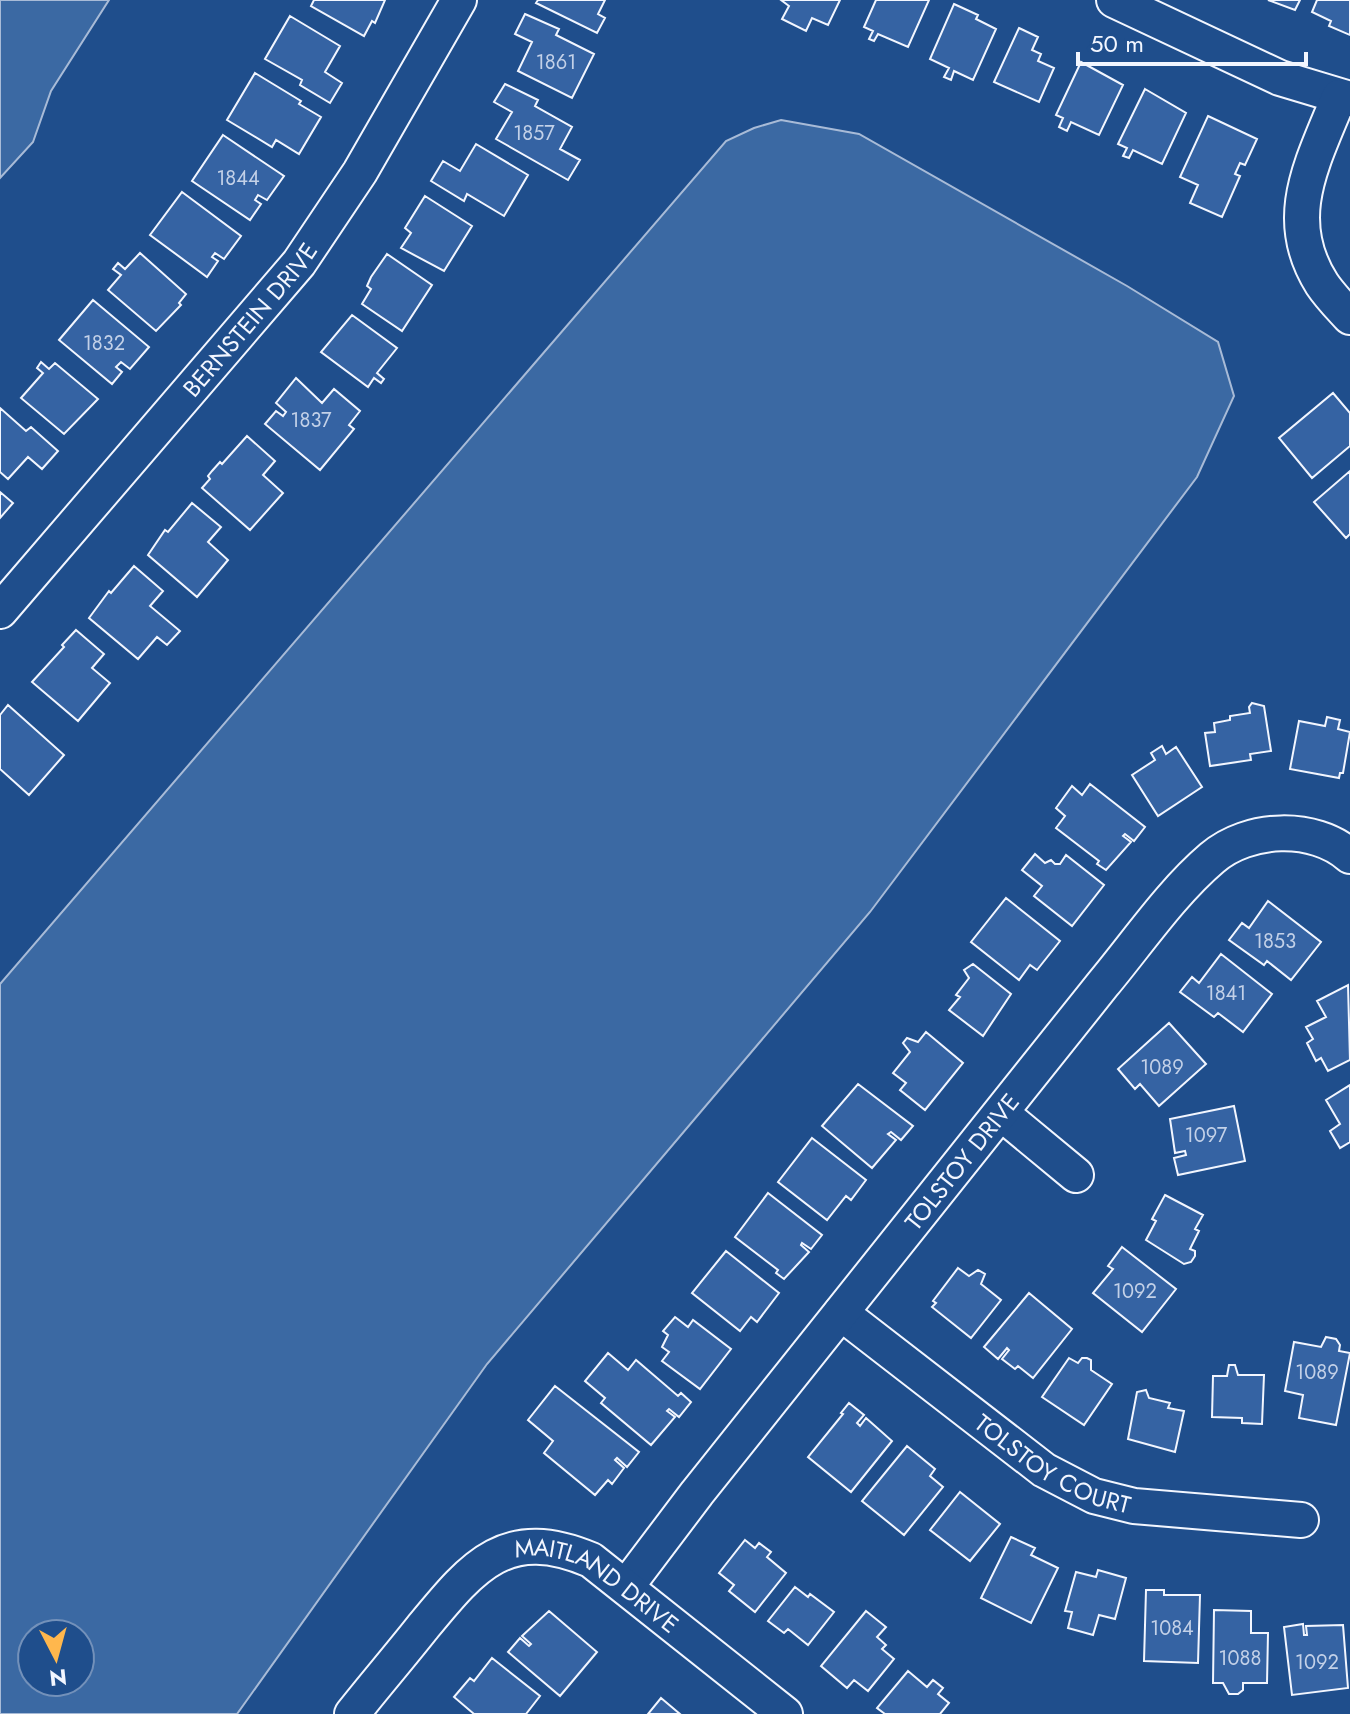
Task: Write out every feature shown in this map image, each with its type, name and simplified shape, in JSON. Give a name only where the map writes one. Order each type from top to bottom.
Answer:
[{"type":"street","name":"BERNSTEIN DRIVE","points":[[0,611],[299,263],[360,172],[459,0]]},
{"type":"street","points":[[1114,0],[1280,78],[1345,98],[1311,166],[1302,195],[1301,231],[1309,260],[1323,286],[1350,317]]},
{"type":"street","name":"TOLSTOY DRIVE","points":[[626,1587],[697,1493],[1168,905],[1214,857],[1235,845],[1265,835],[1295,834],[1319,837],[1350,856]]},
{"type":"street","points":[[1001,1113],[1076,1175]]},
{"type":"street","name":"TOLSTOY COURT","points":[[841,1313],[1044,1470],[1094,1496],[1134,1506],[1301,1520]]},
{"type":"street","name":"MAITLAND DRIVE","points":[[352,1714],[470,1572],[497,1555],[523,1547],[544,1546],[566,1549],[591,1560],[785,1714]]},
{"type":"water","points":[[0,0],[109,0],[51,91],[33,142],[0,178]]},
{"type":"water","points":[[781,120],[859,134],[1127,286],[1218,342],[1234,396],[1197,477],[870,912],[487,1364],[237,1714],[0,1714],[0,984],[726,141]]},
{"type":"building","points":[[314,0],[385,0],[375,23],[372,21],[364,36],[311,6]]},
{"type":"building","points":[[538,0],[605,0],[598,14],[605,18],[597,33],[536,3]]},
{"type":"building","points":[[781,0],[840,0],[828,25],[812,18],[806,31],[782,19],[789,6]]},
{"type":"building","points":[[876,0],[929,0],[908,47],[878,34],[874,41],[869,39],[873,31],[864,27]]},
{"type":"building","points":[[1268,0],[1300,0],[1295,10]]},
{"type":"building","points":[[1317,0],[1350,0],[1350,35],[1329,26],[1331,21],[1312,12]]},
{"type":"building","points":[[954,4],[978,15],[976,19],[996,29],[973,80],[954,71],[951,80],[944,77],[949,68],[930,59]]},
{"type":"building","points":[[525,14],[559,29],[556,35],[594,54],[572,98],[518,71],[532,42],[515,34]]},
{"type":"building","points":[[290,16],[340,46],[325,72],[342,83],[330,103],[300,85],[302,80],[265,59]]},
{"type":"building","points":[[1019,28],[1038,37],[1032,50],[1041,54],[1038,61],[1054,68],[1039,102],[994,82]]},
{"type":"building","points":[[1081,62],[1123,85],[1099,135],[1071,122],[1067,131],[1059,127],[1063,118],[1056,115]]},
{"type":"building","points":[[255,73],[321,117],[299,154],[276,140],[272,147],[227,120]]},
{"type":"building","points":[[505,84],[538,100],[535,106],[572,127],[560,149],[580,160],[568,180],[496,139],[512,112],[494,102]]},
{"type":"building","points":[[1145,89],[1186,113],[1162,164],[1133,150],[1129,158],[1123,156],[1127,148],[1118,144]]},
{"type":"building","points":[[1208,116],[1257,139],[1245,165],[1240,163],[1235,174],[1240,176],[1222,217],[1190,203],[1198,185],[1180,177]]},
{"type":"building","points":[[223,135],[284,176],[267,200],[258,195],[255,200],[261,204],[250,220],[192,181]]},
{"type":"building","points":[[476,144],[528,175],[504,216],[467,194],[464,201],[431,181],[443,161],[460,171]]},
{"type":"building","points":[[182,192],[241,236],[224,259],[215,253],[212,257],[218,261],[207,277],[150,235]]},
{"type":"building","points":[[425,196],[472,226],[444,271],[401,248],[411,233],[405,228]]},
{"type":"building","points":[[140,253],[186,294],[179,303],[181,305],[156,331],[108,290],[121,275],[113,269],[118,263],[125,269]]},
{"type":"building","points":[[387,254],[432,285],[402,331],[362,304],[371,289],[367,286],[371,277]]},
{"type":"building","points":[[93,300],[149,347],[130,369],[121,362],[116,367],[122,372],[112,384],[59,340]]},
{"type":"building","points":[[352,315],[397,348],[377,373],[384,379],[381,383],[374,378],[368,387],[321,352]]},
{"type":"building","points":[[41,362],[49,369],[55,363],[98,399],[64,434],[21,398],[43,373],[37,368]]},
{"type":"building","points":[[296,378],[322,403],[334,389],[360,411],[349,425],[354,429],[320,470],[265,424],[276,411],[283,416],[286,412],[276,403]]},
{"type":"building","points":[[1333,393],[1350,413],[1350,446],[1312,478],[1279,438]]},
{"type":"building","points":[[0,408],[26,431],[31,427],[58,451],[42,469],[28,457],[8,479],[0,472]]},
{"type":"building","points":[[247,436],[275,461],[263,475],[283,493],[250,530],[202,488],[212,471]]},
{"type":"building","points":[[1350,471],[1350,534],[1346,538],[1314,502]]},
{"type":"building","points":[[0,492],[13,503],[0,518]]},
{"type":"building","points":[[192,503],[221,527],[208,542],[228,560],[197,597],[148,555],[165,530],[168,532]]},
{"type":"building","points":[[134,566],[163,591],[150,606],[180,631],[167,645],[157,637],[138,659],[89,618],[109,591],[111,593]]},
{"type":"building","points":[[76,630],[104,654],[92,668],[110,683],[78,721],[32,682]]},
{"type":"building","points":[[1252,703],[1264,706],[1271,751],[1250,754],[1251,760],[1210,766],[1205,733],[1215,732],[1214,723],[1230,720],[1230,716],[1250,713]]},
{"type":"building","points":[[8,705],[64,755],[29,795],[0,769],[0,715]]},
{"type":"building","points":[[1327,717],[1340,720],[1338,729],[1350,732],[1343,773],[1339,778],[1290,769],[1299,721],[1325,726]]},
{"type":"building","points":[[1162,746],[1166,754],[1176,747],[1202,787],[1158,816],[1132,775],[1155,760],[1151,753]]},
{"type":"building","points":[[1090,784],[1145,827],[1134,841],[1125,834],[1123,836],[1131,842],[1106,870],[1056,828],[1065,816],[1056,808],[1072,786],[1082,795]]},
{"type":"building","points":[[1035,854],[1045,863],[1051,860],[1055,864],[1060,864],[1066,855],[1104,885],[1072,926],[1034,896],[1042,886],[1022,870]]},
{"type":"building","points":[[1006,898],[1060,941],[1037,970],[1030,965],[1019,980],[971,942]]},
{"type":"building","points":[[1268,901],[1321,942],[1291,980],[1267,961],[1264,965],[1229,940],[1242,923],[1249,928]]},
{"type":"building","points":[[1221,954],[1272,994],[1243,1032],[1218,1013],[1214,1017],[1180,992],[1192,977],[1199,983]]},
{"type":"building","points":[[973,964],[1011,994],[983,1036],[949,1010],[960,997],[956,995],[969,978],[964,970]]},
{"type":"building","points":[[1348,985],[1350,1060],[1328,1071],[1321,1058],[1316,1061],[1307,1043],[1313,1039],[1306,1027],[1326,1017],[1317,1001]]},
{"type":"building","points":[[1169,1023],[1206,1064],[1159,1106],[1140,1084],[1135,1089],[1118,1069]]},
{"type":"building","points":[[926,1032],[963,1063],[925,1110],[900,1090],[906,1083],[893,1073],[910,1052],[903,1043],[907,1038],[918,1042]]},
{"type":"building","points":[[858,1084],[913,1126],[901,1140],[891,1132],[888,1134],[896,1140],[872,1168],[822,1126]]},
{"type":"building","points":[[1350,1085],[1350,1142],[1340,1148],[1330,1131],[1340,1124],[1326,1100]]},
{"type":"building","points":[[1234,1106],[1245,1161],[1178,1175],[1174,1158],[1186,1155],[1185,1151],[1175,1153],[1170,1119]]},
{"type":"building","points":[[812,1138],[866,1180],[851,1200],[846,1196],[827,1220],[778,1182]]},
{"type":"building","points":[[768,1193],[822,1235],[811,1249],[802,1243],[809,1252],[784,1279],[776,1273],[778,1270],[735,1237]]},
{"type":"building","points":[[1165,1195],[1203,1215],[1195,1229],[1199,1231],[1190,1249],[1195,1251],[1191,1262],[1184,1264],[1146,1240],[1156,1221],[1152,1219]]},
{"type":"building","points":[[1122,1247],[1176,1289],[1142,1332],[1093,1293],[1113,1269],[1108,1266]]},
{"type":"building","points":[[726,1251],[779,1293],[757,1322],[751,1317],[740,1331],[692,1293]]},
{"type":"building","points":[[958,1268],[969,1276],[978,1270],[985,1274],[981,1284],[1001,1300],[971,1338],[932,1307],[936,1303],[933,1301]]},
{"type":"building","points":[[1029,1293],[1072,1329],[1033,1378],[1002,1359],[1009,1350],[1007,1348],[998,1359],[984,1347]]},
{"type":"building","points":[[675,1317],[688,1327],[693,1320],[731,1349],[700,1389],[662,1361],[669,1352],[662,1347],[668,1335],[663,1331]]},
{"type":"building","points":[[1326,1337],[1336,1339],[1340,1345],[1339,1351],[1350,1353],[1336,1425],[1299,1418],[1303,1395],[1285,1391],[1294,1342],[1321,1347]]},
{"type":"building","points":[[608,1353],[628,1370],[636,1360],[678,1396],[681,1393],[691,1402],[679,1417],[669,1409],[667,1411],[675,1417],[651,1445],[601,1403],[605,1398],[585,1381]]},
{"type":"building","points":[[1069,1358],[1078,1363],[1082,1358],[1091,1360],[1091,1370],[1112,1384],[1084,1425],[1042,1397]]},
{"type":"building","points":[[1229,1365],[1235,1365],[1238,1375],[1264,1375],[1262,1424],[1242,1423],[1242,1418],[1212,1417],[1213,1376],[1227,1376]]},
{"type":"building","points":[[555,1386],[639,1452],[627,1467],[617,1458],[615,1460],[624,1468],[612,1484],[608,1480],[595,1495],[544,1453],[553,1441],[528,1420]]},
{"type":"building","points":[[1146,1390],[1149,1398],[1170,1403],[1168,1408],[1184,1411],[1175,1452],[1128,1439],[1137,1392]]},
{"type":"building","points":[[849,1403],[864,1415],[857,1423],[860,1426],[866,1418],[892,1441],[851,1492],[808,1457]]},
{"type":"building","points":[[907,1446],[935,1469],[930,1476],[943,1487],[904,1535],[862,1501]]},
{"type":"building","points":[[960,1492],[1000,1524],[970,1561],[930,1530]]},
{"type":"building","points":[[1011,1537],[1035,1548],[1031,1555],[1058,1568],[1031,1623],[981,1598]]},
{"type":"building","points":[[745,1540],[755,1548],[759,1543],[771,1552],[767,1557],[786,1573],[755,1612],[729,1591],[734,1585],[719,1573]]},
{"type":"building","points":[[1098,1570],[1126,1578],[1115,1619],[1099,1615],[1093,1635],[1068,1628],[1072,1612],[1065,1611],[1076,1572],[1096,1577]]},
{"type":"building","points":[[795,1587],[834,1612],[808,1645],[788,1629],[784,1633],[768,1621]]},
{"type":"building","points":[[1146,1590],[1164,1590],[1164,1595],[1200,1595],[1198,1663],[1144,1661]]},
{"type":"building","points":[[1214,1610],[1251,1611],[1251,1633],[1268,1633],[1267,1683],[1243,1683],[1243,1690],[1238,1694],[1229,1694],[1223,1683],[1213,1683]]},
{"type":"building","points":[[549,1611],[597,1652],[560,1696],[508,1652],[520,1638],[529,1646],[531,1644],[522,1636]]},
{"type":"building","points":[[866,1611],[886,1627],[877,1637],[886,1645],[882,1649],[894,1659],[868,1691],[854,1680],[847,1688],[821,1666]]},
{"type":"building","points":[[1303,1624],[1304,1635],[1307,1635],[1306,1626],[1343,1625],[1348,1688],[1292,1695],[1284,1627]]},
{"type":"building","points":[[492,1658],[540,1696],[526,1714],[474,1714],[454,1697],[470,1678],[474,1681]]},
{"type":"building","points":[[908,1671],[927,1687],[933,1680],[943,1688],[938,1694],[949,1703],[940,1714],[885,1714],[877,1708]]},
{"type":"building","points":[[661,1698],[680,1714],[648,1714]]}]
